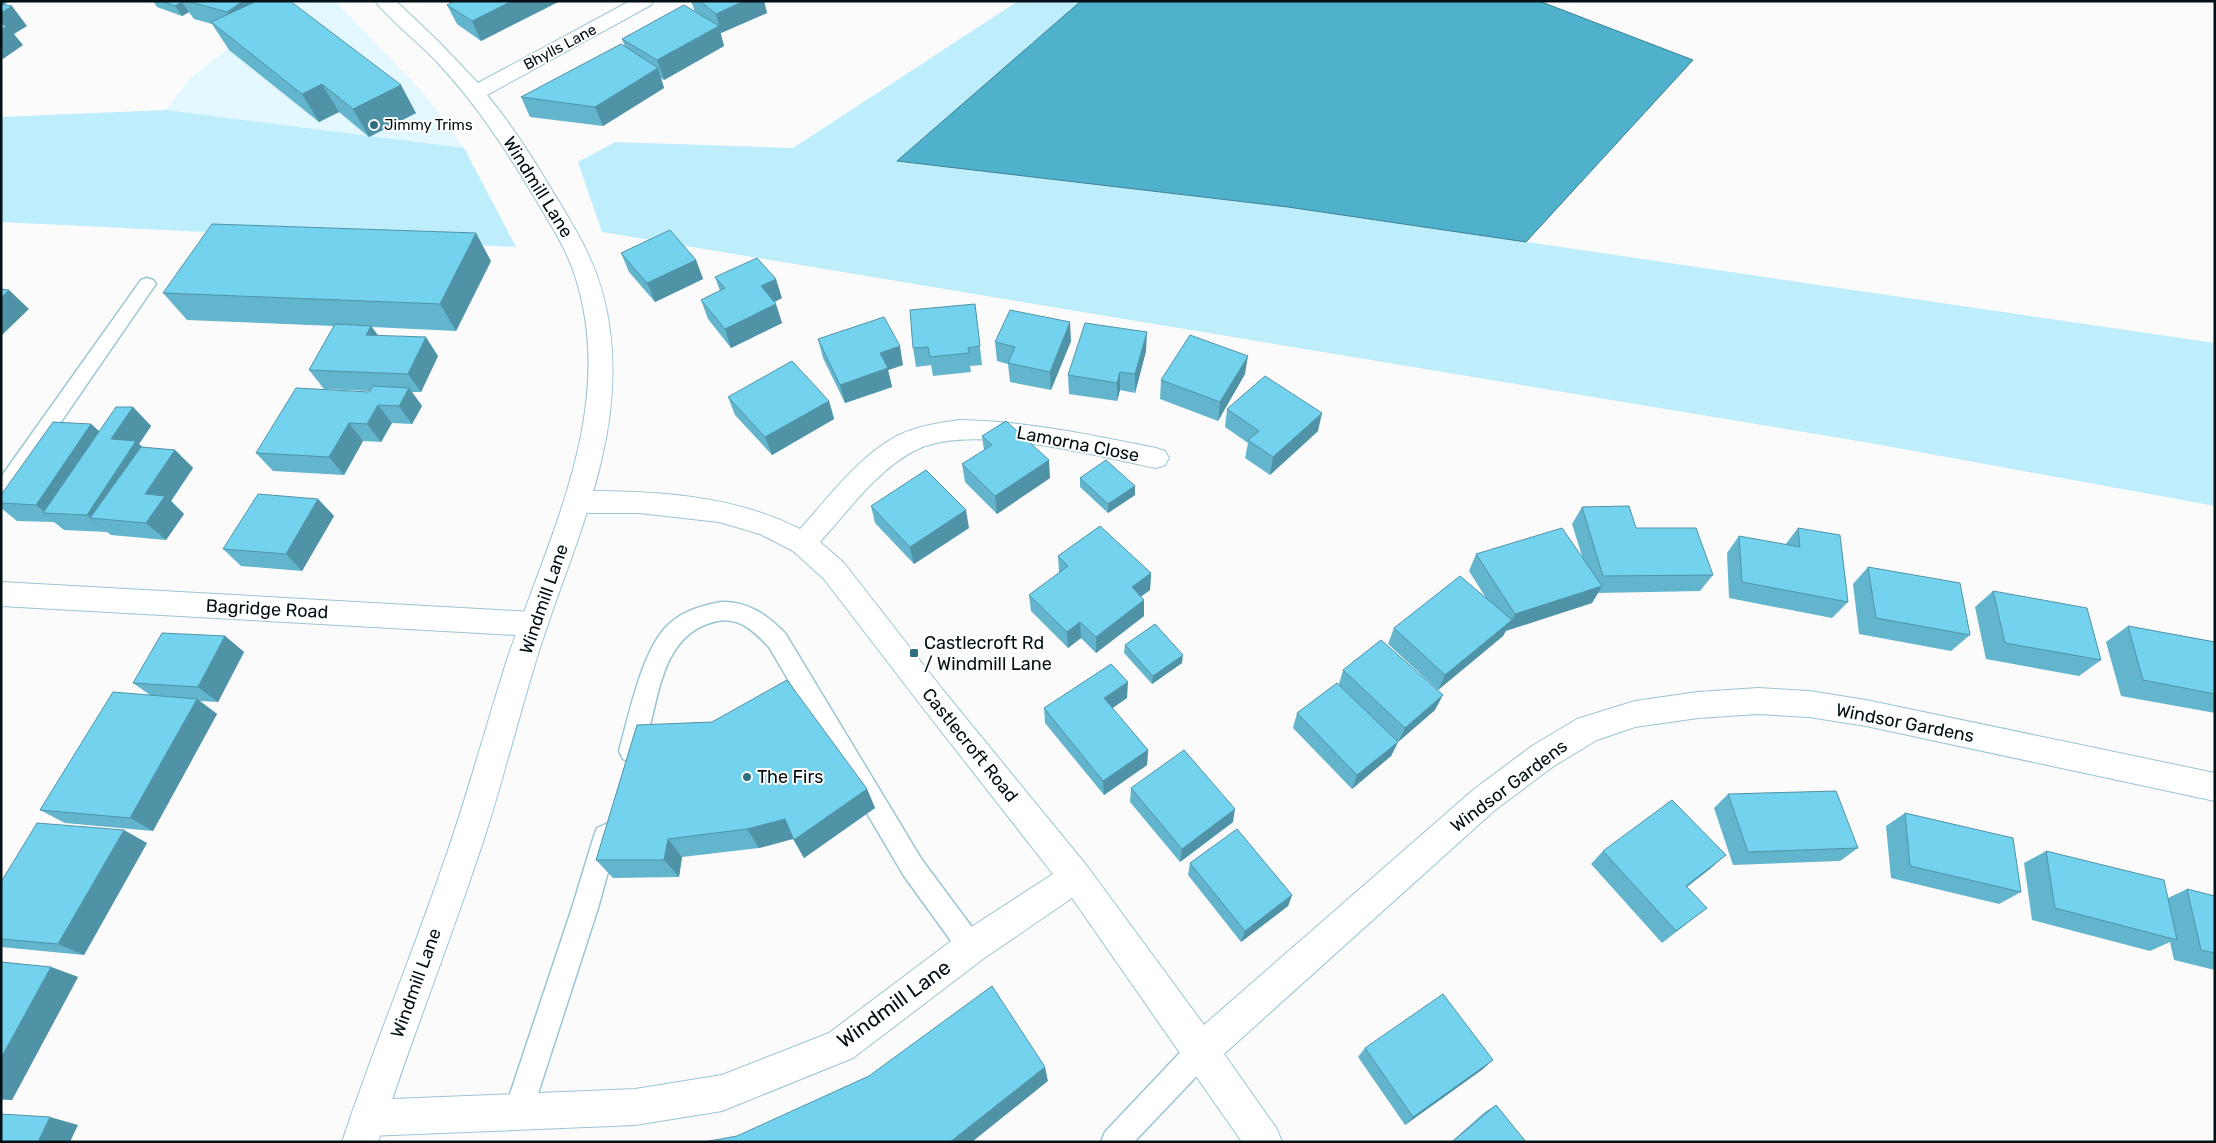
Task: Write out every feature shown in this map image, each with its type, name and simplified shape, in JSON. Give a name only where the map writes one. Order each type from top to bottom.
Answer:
[{"type":"street","points":[[384,1],[429,44],[475,93]]},
{"type":"street","name":"Bhylls Lane","points":[[475,93],[644,1]]},
{"type":"street","name":"Windmill Lane","points":[[475,93],[514,149],[571,239],[579,255],[594,297],[599,344],[600,391],[595,427],[578,502],[534,624],[467,842],[364,1130],[518,1112],[635,1108],[722,1093],[841,1046],[971,947],[1076,877]]},
{"type":"street","name":"Lamorna Close","points":[[803,543],[874,468],[908,442],[942,431],[1002,430],[1156,458]]},
{"type":"street","name":"Castlecroft Road","points":[[578,502],[639,502],[719,511],[768,525],[803,543],[834,571],[933,699],[1076,877],[1264,1142]]},
{"type":"street","name":"Bagridge Road","points":[[1,594],[534,624]]},
{"type":"street","name":"Windsor Gardens","points":[[1201,1051],[1484,800],[1543,756],[1588,729],[1635,714],[1698,705],[1758,701],[1809,704],[1866,713],[2215,787]]},
{"type":"lane","points":[[1,493],[147,284]]},
{"type":"lane","points":[[626,769],[660,657],[673,634],[691,620],[714,612],[738,612],[759,621],[777,640],[913,868],[971,947]]},
{"type":"lane","points":[[518,1112],[585,908],[612,815]]},
{"type":"lane","points":[[1115,1142],[1201,1051]]},
{"type":"shaded area","points":[[290,1],[335,1],[425,95],[464,148],[166,110],[190,78]]},
{"type":"shaded area","points":[[1018,1],[1081,1],[898,161],[1288,207],[2215,343],[2215,506],[1870,443],[602,232],[578,162],[615,142],[793,148]]},
{"type":"shaded area","points":[[166,110],[464,148],[516,247],[1,222],[1,117]]},
{"type":"water","points":[[1081,1],[1539,1],[1693,60],[1526,242],[1288,207],[897,161]]},
{"type":"building","points":[[162,1],[182,1],[182,2],[175,6]]},
{"type":"building","points":[[187,1],[243,1],[227,12]]},
{"type":"building","points":[[257,1],[290,1],[401,85],[353,109],[322,84],[302,94],[211,22]]},
{"type":"building","points":[[454,1],[512,1],[472,21],[447,5]]},
{"type":"building","points":[[700,1],[744,1],[716,14]]},
{"type":"building","points":[[1,4],[12,6],[1,13]]},
{"type":"building","points":[[684,5],[719,26],[657,60],[622,39]]},
{"type":"building","points":[[1,24],[7,26],[1,30]]},
{"type":"building","points":[[621,44],[658,68],[595,107],[521,97]]},
{"type":"building","points":[[212,224],[476,233],[440,304],[163,293]]},
{"type":"building","points":[[670,230],[696,260],[647,283],[621,253]]},
{"type":"building","points":[[757,258],[776,279],[761,286],[776,304],[725,329],[701,300],[725,288],[715,277]]},
{"type":"building","points":[[1,289],[9,290],[1,298]]},
{"type":"building","points":[[975,304],[980,346],[968,348],[969,353],[930,357],[928,347],[913,348],[910,310]]},
{"type":"building","points":[[1010,310],[1070,322],[1050,372],[1008,363],[1015,347],[995,342]]},
{"type":"building","points":[[884,317],[900,346],[880,353],[888,368],[840,385],[818,339]]},
{"type":"building","points":[[1085,323],[1147,332],[1135,374],[1120,372],[1117,383],[1068,375]]},
{"type":"building","points":[[335,324],[371,326],[366,335],[426,337],[408,374],[309,370]]},
{"type":"building","points":[[1190,335],[1248,356],[1220,402],[1161,380]]},
{"type":"building","points":[[792,361],[829,401],[765,437],[728,397]]},
{"type":"building","points":[[1265,376],[1322,413],[1273,457],[1248,440],[1259,431],[1227,409]]},
{"type":"building","points":[[373,386],[409,388],[399,406],[378,405],[367,424],[349,423],[329,457],[256,453],[296,388],[369,392]]},
{"type":"building","points":[[116,407],[133,407],[111,439],[136,441],[87,515],[43,513]]},
{"type":"building","points":[[1006,421],[1049,460],[995,496],[962,464],[992,445],[982,436]]},
{"type":"building","points":[[53,422],[91,424],[36,505],[1,503],[1,495]]},
{"type":"building","points":[[141,447],[175,450],[145,494],[165,496],[146,523],[90,518]]},
{"type":"building","points":[[1106,460],[1135,486],[1108,504],[1080,478]]},
{"type":"building","points":[[926,470],[966,510],[910,547],[871,506]]},
{"type":"building","points":[[258,494],[318,499],[286,554],[223,549]]},
{"type":"building","points":[[1629,506],[1636,528],[1696,528],[1713,575],[1603,576],[1582,507]]},
{"type":"building","points":[[1100,526],[1151,573],[1132,587],[1144,600],[1096,637],[1080,622],[1067,632],[1029,595],[1068,566],[1058,556]]},
{"type":"building","points":[[1562,528],[1602,586],[1515,614],[1476,554]]},
{"type":"building","points":[[1798,528],[1840,535],[1848,602],[1742,582],[1739,536],[1800,547]]},
{"type":"building","points":[[1868,567],[1960,583],[1970,635],[1876,618]]},
{"type":"building","points":[[1460,576],[1512,620],[1445,675],[1394,628]]},
{"type":"building","points":[[1993,591],[2087,608],[2101,660],[2005,643]]},
{"type":"building","points":[[1155,624],[1183,655],[1153,676],[1125,645]]},
{"type":"building","points":[[2128,626],[2215,642],[2215,694],[2143,680]]},
{"type":"building","points":[[162,633],[225,636],[198,687],[133,683]]},
{"type":"building","points":[[1381,640],[1443,695],[1405,728],[1343,670]]},
{"type":"building","points":[[1111,664],[1128,682],[1104,698],[1148,750],[1103,781],[1044,708]]},
{"type":"building","name":"The Firs","points":[[787,680],[867,789],[794,840],[785,819],[747,829],[668,839],[664,860],[596,860],[637,725],[712,722]]},
{"type":"building","points":[[1337,683],[1398,742],[1357,775],[1297,713]]},
{"type":"building","points":[[113,692],[197,699],[130,818],[40,810]]},
{"type":"building","points":[[1184,750],[1235,809],[1182,849],[1131,788]]},
{"type":"building","points":[[1836,791],[1858,848],[1748,852],[1728,794]]},
{"type":"building","points":[[1672,800],[1726,855],[1686,886],[1707,908],[1676,931],[1603,851]]},
{"type":"building","points":[[1905,813],[2013,838],[2021,892],[1910,866]]},
{"type":"building","points":[[37,823],[124,830],[58,944],[1,939],[1,882]]},
{"type":"building","points":[[1237,829],[1292,895],[1245,931],[1190,863]]},
{"type":"building","points":[[2046,851],[2164,880],[2177,940],[2055,908]]},
{"type":"building","points":[[2187,889],[2215,896],[2215,953],[2201,950]]},
{"type":"building","points":[[1,962],[51,967],[1,1058]]},
{"type":"building","points":[[992,986],[1045,1067],[950,1142],[704,1142],[737,1136],[869,1076]]},
{"type":"building","points":[[1443,994],[1493,1060],[1413,1117],[1365,1048]]},
{"type":"building","points":[[1496,1105],[1526,1142],[1452,1142]]},
{"type":"building","points":[[1,1114],[50,1117],[38,1142],[1,1142]]},
{"type":"place","name":"Jimmy Trims","points":[[374,125]]},
{"type":"place","name":"Castlecroft Rd / Windmill Lane","points":[[914,653]]},
{"type":"place","name":"The Firs","points":[[747,777]]}]
